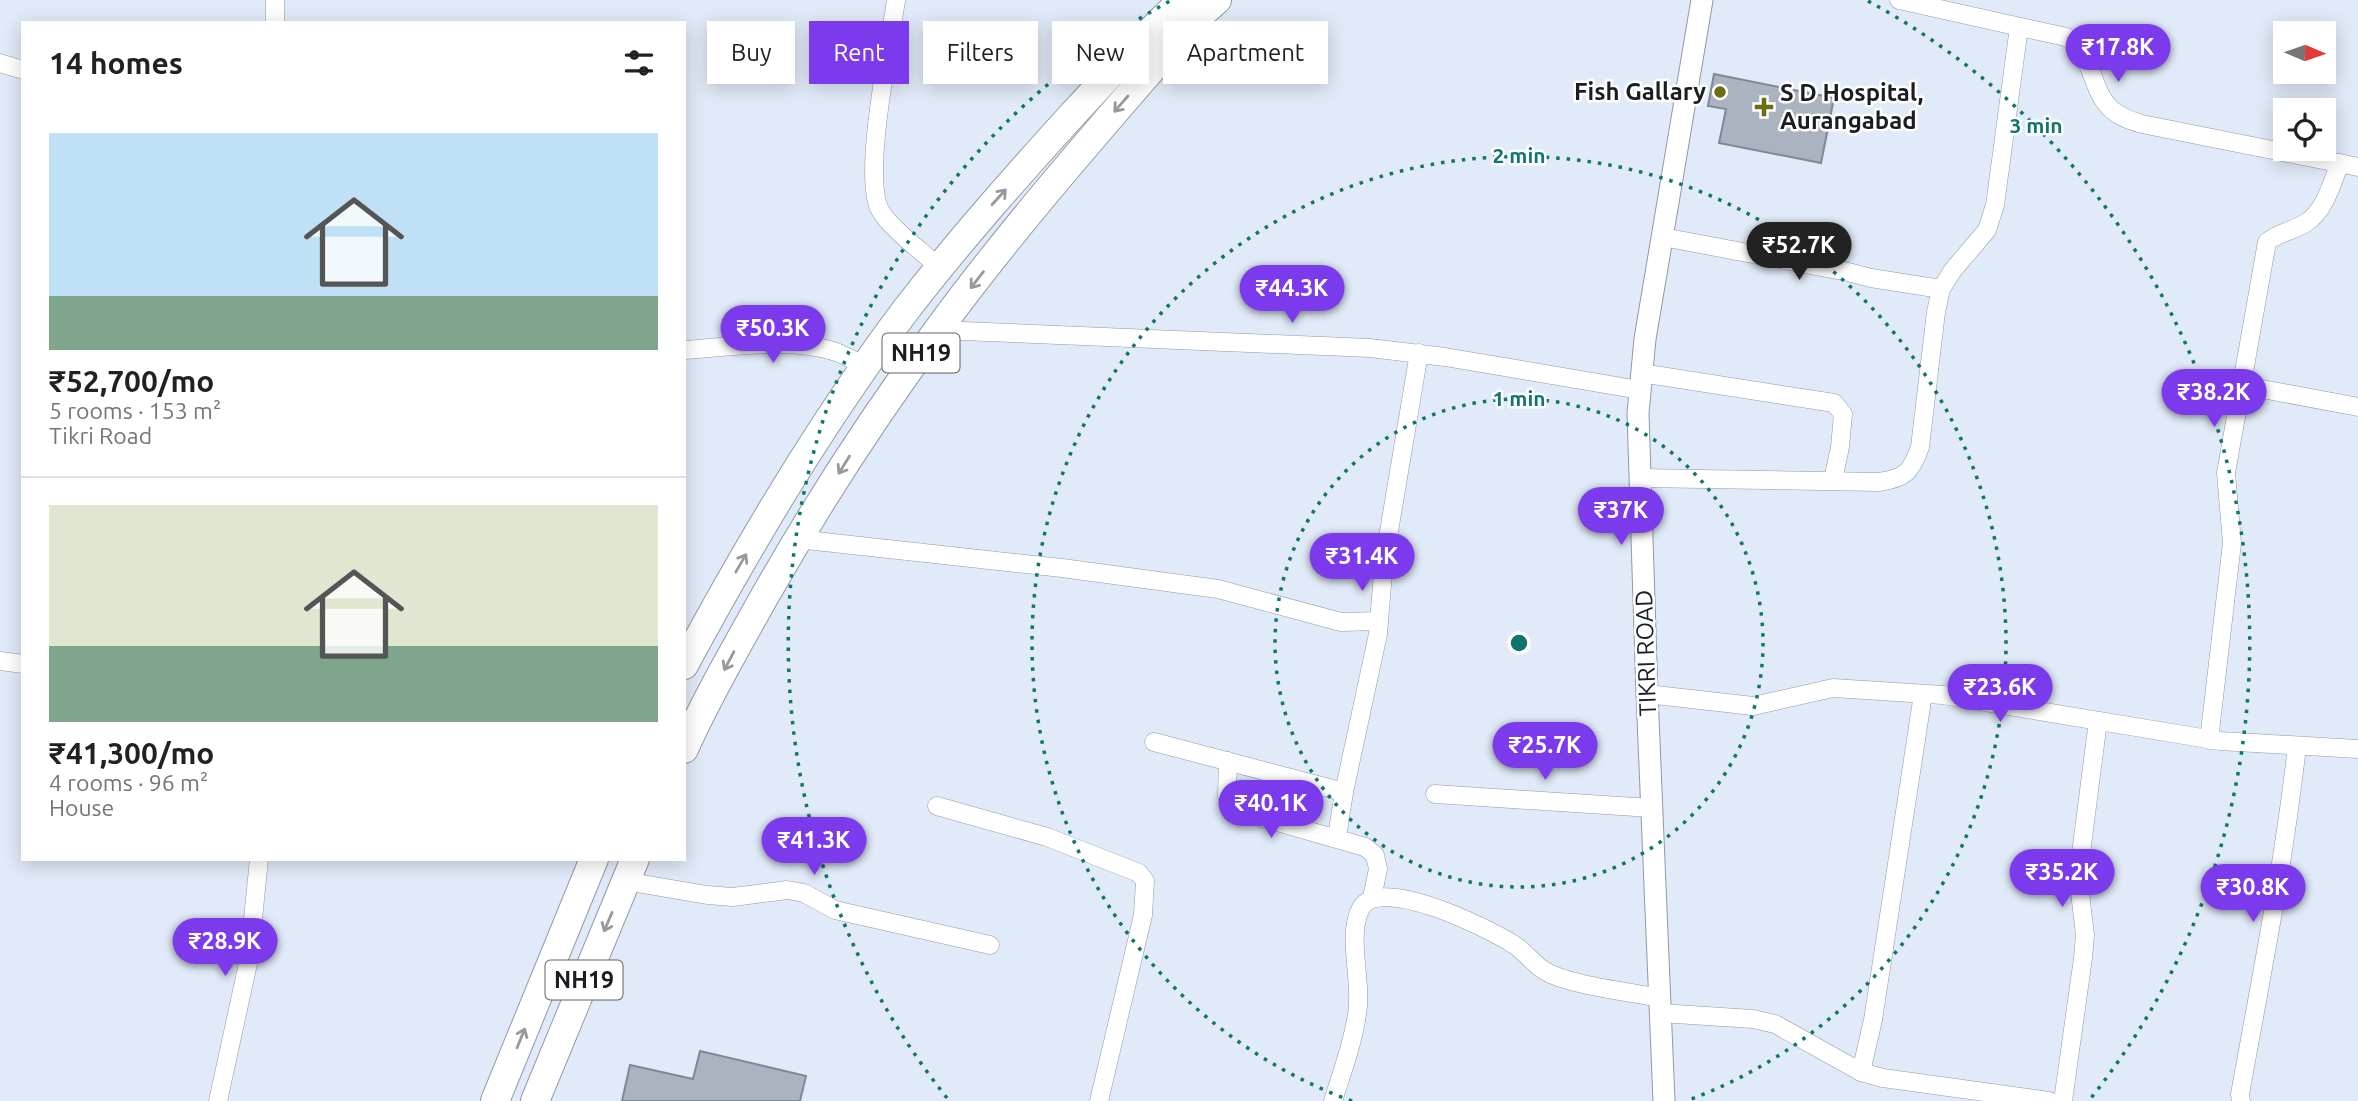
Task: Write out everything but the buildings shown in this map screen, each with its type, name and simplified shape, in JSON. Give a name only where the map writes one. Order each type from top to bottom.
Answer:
[{"type":"highway","name":"NH19","points":[[686,661],[770,512],[906,310],[981,217],[1038,153],[1183,7],[1217,0]]},
{"type":"highway","points":[[1183,7],[1224,0]]},
{"type":"highway","name":"NH19","points":[[686,745],[738,643],[797,539],[868,427],[938,330],[1059,177],[1183,7]]},
{"type":"highway","name":"NH19","points":[[495,1101],[593,861]]},
{"type":"highway","name":"NH19","points":[[535,1101],[630,870]]},
{"type":"street","points":[[275,0],[275,21]]},
{"type":"street","points":[[895,0],[877,136],[875,187],[879,208],[888,221],[940,268]]},
{"type":"street","name":"TIKRI ROAD","points":[[1664,1101],[1638,414],[1645,339],[1702,0]]},
{"type":"street","points":[[1899,0],[1952,6],[2019,27],[2066,37],[2084,52],[2099,91],[2112,110],[2124,118],[2142,124],[2349,165],[2308,222],[2277,234],[2267,242],[2226,474],[2232,543],[2209,740]]},
{"type":"street","points":[[1640,478],[1879,482],[1900,479],[1913,465],[1920,447],[1941,289],[1953,270],[1987,230],[1995,205],[2019,27]]},
{"type":"street","points":[[0,63],[21,69]]},
{"type":"street","points":[[1663,237],[1941,289]]},
{"type":"street","points":[[938,330],[1370,348],[1834,403],[1843,414],[1833,480]]},
{"type":"street","points":[[686,350],[760,345],[800,346],[835,352],[866,366]]},
{"type":"street","points":[[1337,838],[1344,792],[1372,663],[1384,561],[1419,353]]},
{"type":"street","points":[[2241,385],[2358,407]]},
{"type":"street","points":[[797,539],[1062,568],[1218,589],[1341,622],[1379,621]]},
{"type":"street","points":[[0,661],[21,664]]},
{"type":"street","points":[[1647,694],[1753,706],[1833,688],[1943,695],[2209,740],[2358,749]]},
{"type":"street","points":[[1861,1072],[1872,1020],[1923,694]]},
{"type":"street","points":[[2063,1101],[2083,958],[2085,935],[2078,876],[2098,721]]},
{"type":"street","points":[[1154,742],[1344,792]]},
{"type":"street","points":[[2241,1101],[2240,1094],[2286,840],[2297,746]]},
{"type":"street","points":[[1228,761],[1227,796],[1235,807],[1253,815],[1365,847],[1376,855],[1378,869],[1372,898],[1362,907],[1355,943],[1358,1012],[1333,1101]]},
{"type":"street","points":[[1435,794],[1651,808]]},
{"type":"street","points":[[937,806],[1077,847],[1139,873],[1146,881],[1143,915],[1099,1101]]},
{"type":"street","points":[[218,1101],[249,958],[259,861]]},
{"type":"street","points":[[630,870],[707,895],[733,897],[787,890],[804,894],[835,910],[990,945]]},
{"type":"street","points":[[1372,898],[1384,897],[1431,905],[1455,914],[1497,934],[1545,971],[1562,978],[1660,1005],[1774,1024],[1861,1072],[1907,1083],[2049,1101]]},
{"type":"place","name":"Fish Gallary","points":[[1720,92]]},
{"type":"place","name":"S D Hospital, Aurangabad","points":[[1764,107]]}]
